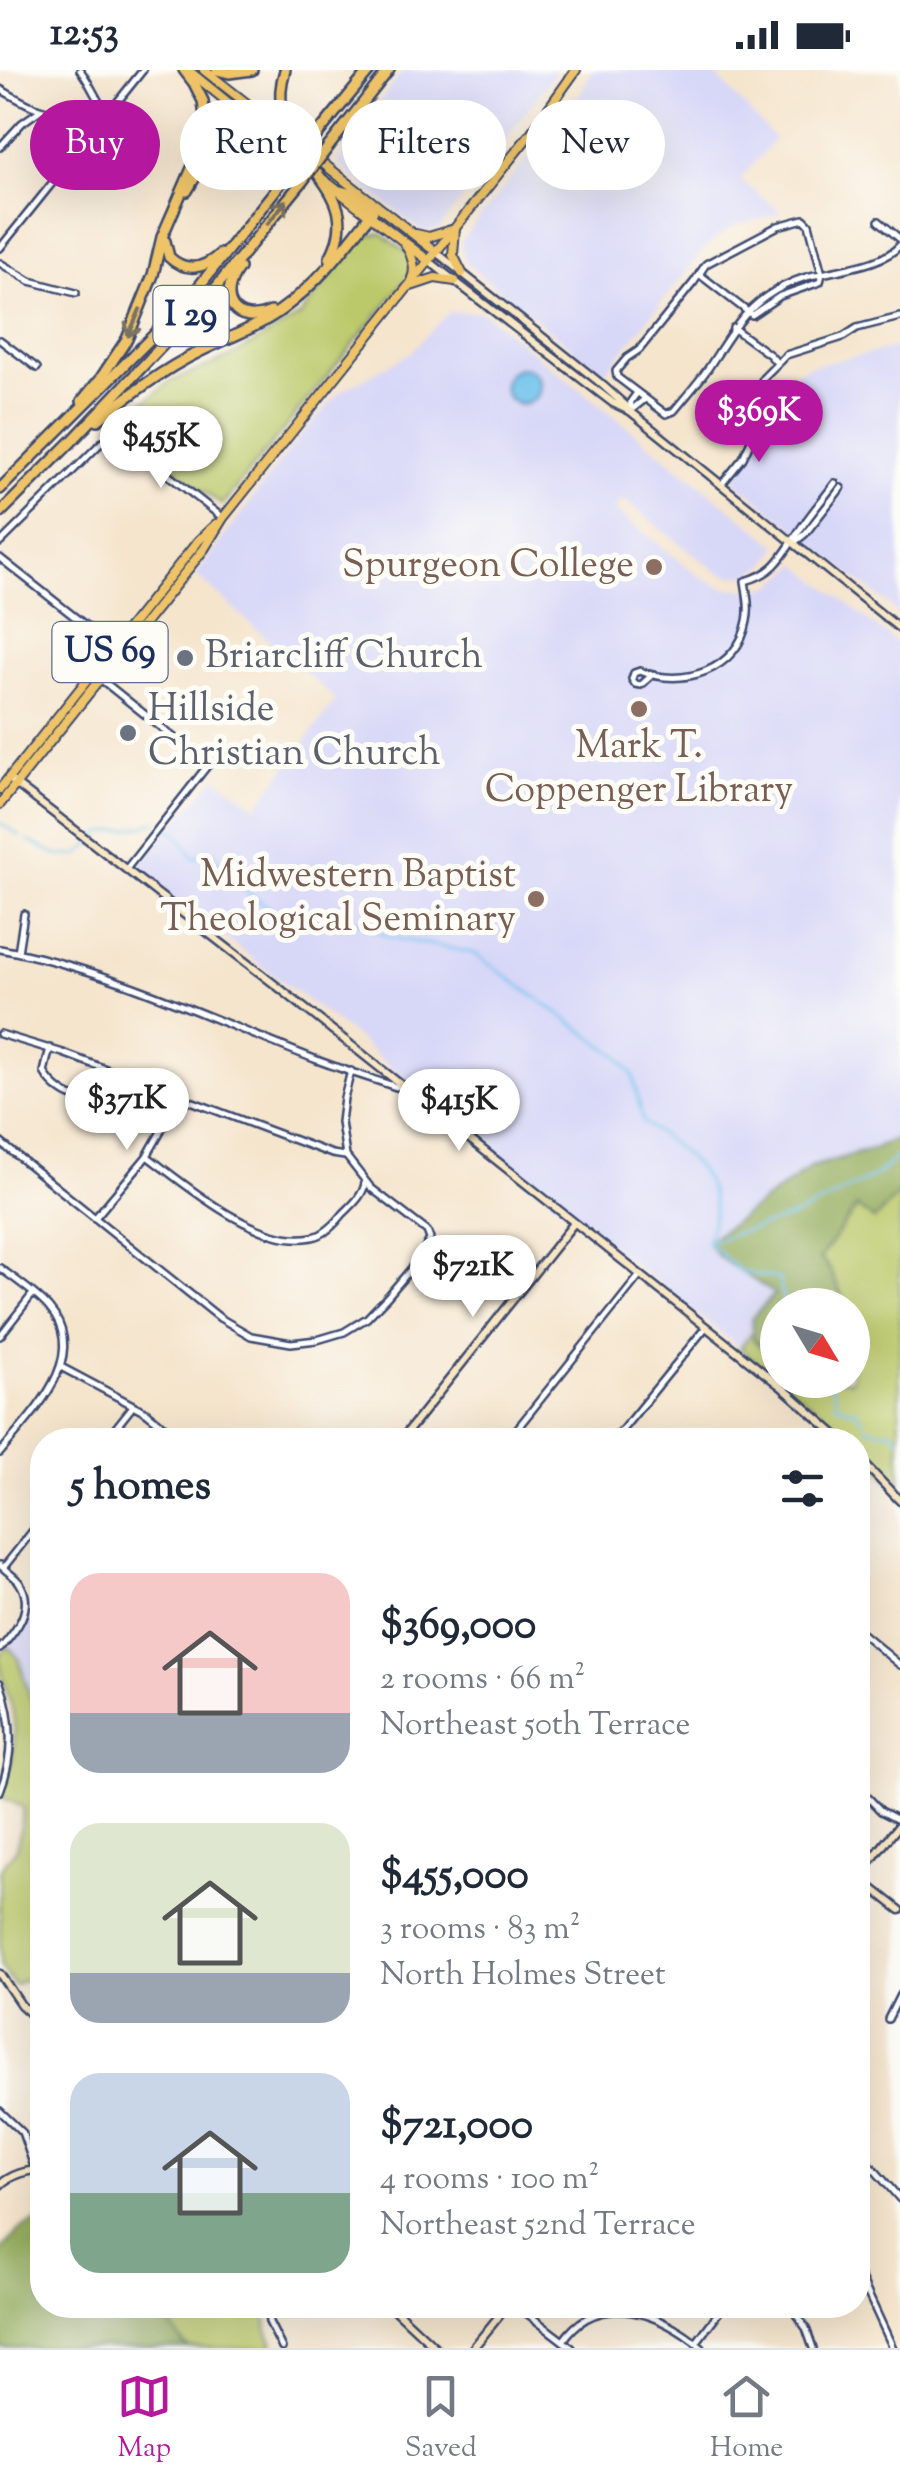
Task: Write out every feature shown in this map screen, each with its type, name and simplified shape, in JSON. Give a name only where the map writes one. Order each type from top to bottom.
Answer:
[{"type":"highway","points":[[72,417],[131,330],[153,275],[167,224],[203,143],[203,101],[186,70]]},
{"type":"highway","points":[[217,70],[252,70]]},
{"type":"highway","points":[[280,100],[286,70]]},
{"type":"highway","name":"I 29","points":[[0,513],[209,296],[390,70]]},
{"type":"highway","name":"I 29","points":[[0,489],[185,304],[368,71]]},
{"type":"highway","points":[[252,244],[230,280],[228,291],[231,304],[239,313],[262,316],[315,275],[335,249],[340,216],[333,194],[322,179]]},
{"type":"highway","points":[[188,190],[166,238],[167,253],[174,262],[185,267],[205,266],[250,224]]},
{"type":"highway","points":[[72,441],[160,374],[283,309],[325,272],[370,215]]},
{"type":"main road","points":[[186,70],[227,100]]},
{"type":"main road","points":[[204,70],[239,100]]},
{"type":"main road","name":"US 69","points":[[0,804],[12,781],[204,550],[223,518],[531,133],[576,70]]},
{"type":"main road","points":[[322,169],[411,233],[432,256]]},
{"type":"main road","points":[[322,178],[404,242],[432,256]]},
{"type":"main road","points":[[335,189],[350,193],[432,256]]},
{"type":"main road","points":[[408,287],[435,278],[459,277],[454,254],[455,228],[429,237],[411,233]]},
{"type":"main road","points":[[404,242],[411,253],[414,273],[408,287]]},
{"type":"main road","name":"US 69","points":[[97,675],[114,647],[199,540],[223,518]]},
{"type":"main road","name":"US 69","points":[[0,789],[12,781]]},
{"type":"street","points":[[80,70],[97,100]]},
{"type":"street","points":[[118,100],[143,70]]},
{"type":"street","points":[[0,89],[30,106]]},
{"type":"street","points":[[24,103],[24,120]]},
{"type":"street","points":[[0,147],[30,116]]},
{"type":"street","points":[[0,248],[46,190]]},
{"type":"street","points":[[822,274],[809,224],[804,219],[778,226],[706,264],[640,350],[616,371],[617,377],[666,414],[674,411],[709,367],[733,328],[766,295],[796,281],[860,264],[894,252],[900,242],[879,221]]},
{"type":"street","points":[[432,256],[584,381],[630,411],[900,628]]},
{"type":"street","points":[[0,263],[30,281],[76,292]]},
{"type":"street","points":[[699,274],[748,312]]},
{"type":"street","points":[[746,421],[764,378],[786,356],[843,337],[857,328],[900,317]]},
{"type":"street","points":[[733,328],[776,363]]},
{"type":"street","points":[[0,340],[37,368]]},
{"type":"street","points":[[630,411],[630,401],[637,393]]},
{"type":"street","points":[[630,411],[645,400]]},
{"type":"street","points":[[722,485],[743,458],[756,426]]},
{"type":"street","points":[[0,543],[102,442],[114,437],[130,444],[223,518]]},
{"type":"street","points":[[651,676],[691,677],[725,658],[747,621],[745,582],[769,571],[838,486]]},
{"type":"street","points":[[0,558],[114,647]]},
{"type":"street","points":[[97,675],[208,765],[127,868]]},
{"type":"street","points":[[12,781],[640,1274],[829,1428]]},
{"type":"street","points":[[18,952],[24,914]]},
{"type":"street","points":[[0,949],[136,988],[321,1062],[402,1086]]},
{"type":"street","points":[[0,1034],[50,1048],[346,1156]]},
{"type":"street","points":[[50,1048],[44,1072],[72,1097],[86,1094],[105,1070]]},
{"type":"street","points":[[0,1142],[220,1318],[251,1336],[291,1343],[317,1340],[344,1332],[367,1318],[429,1243],[427,1231],[378,1193],[346,1156],[342,1122],[351,1071]]},
{"type":"street","points":[[95,1218],[148,1156],[174,1096]]},
{"type":"street","points":[[148,1156],[212,1205],[252,1226],[287,1238],[315,1238],[332,1226],[363,1192],[362,1177]]},
{"type":"street","points":[[414,1428],[574,1223]]},
{"type":"street","points":[[0,1268],[48,1306],[63,1341],[61,1367],[51,1389],[0,1453]]},
{"type":"street","points":[[518,1428],[640,1274]]},
{"type":"street","points":[[0,1336],[32,1295]]},
{"type":"street","points":[[627,1428],[706,1327]]},
{"type":"street","points":[[61,1367],[146,1412],[166,1428]]},
{"type":"street","points":[[116,1428],[133,1406]]},
{"type":"street","points":[[870,1469],[900,1501]]},
{"type":"street","points":[[0,1650],[22,1621],[26,1606],[18,1582],[2,1566],[30,1532]]},
{"type":"street","points":[[870,1640],[900,1665]]},
{"type":"street","points":[[0,1683],[10,1733],[8,1766],[0,1791]]},
{"type":"street","points":[[0,1731],[10,1733]]},
{"type":"street","points":[[870,1801],[900,1823],[870,1862]]},
{"type":"street","points":[[870,1886],[900,1910]]},
{"type":"street","points":[[0,1975],[30,2014]]},
{"type":"street","points":[[888,2019],[900,1995]]},
{"type":"street","points":[[0,2110],[22,2132],[30,2151]]},
{"type":"street","points":[[870,2165],[900,2199]]},
{"type":"street","points":[[0,2184],[30,2172]]},
{"type":"street","points":[[870,2298],[893,2348]]},
{"type":"street","points":[[269,2318],[282,2348]]},
{"type":"street","points":[[404,2318],[436,2348]]},
{"type":"street","points":[[473,2348],[497,2318]]},
{"type":"street","points":[[533,2318],[572,2348]]},
{"type":"street","points":[[563,2341],[591,2318]]},
{"type":"street","points":[[651,2318],[699,2346],[716,2318]]},
{"type":"street","points":[[799,2318],[813,2348]]},
{"type":"shaded area","points":[[403,70],[557,70],[535,100],[526,100],[526,112],[506,139],[506,100],[381,100]]},
{"type":"shaded area","points":[[592,70],[711,70],[775,139],[740,180],[783,213],[734,226],[707,246],[604,374],[466,263],[460,242],[526,161],[526,190],[665,190],[665,100],[575,100]]},
{"type":"shaded area","points":[[370,190],[468,190],[439,229],[423,232]]},
{"type":"shaded area","name":"Midwestern Baptist Theological Seminary","points":[[449,312],[482,312],[778,546],[767,564],[748,575],[731,576],[716,571],[623,499],[615,510],[701,577],[724,588],[756,590],[773,586],[798,564],[900,646],[900,1146],[788,1288],[760,1288],[760,1323],[740,1348],[430,1102],[352,1034],[135,870],[216,777],[257,807],[336,700],[196,575],[291,447],[340,392],[410,353]]},
{"type":"shaded area","points":[[900,347],[900,614],[734,480],[786,375],[810,366]]},
{"type":"shaded area","points":[[30,1616],[30,1696],[18,1658],[9,1647]]},
{"type":"green space","points":[[381,233],[408,253],[413,271],[222,505],[116,425],[169,382],[230,357],[300,316],[361,237]]},
{"type":"green space","points":[[900,1137],[900,1192],[874,1220],[857,1207],[820,1258],[839,1288],[766,1288],[719,1257],[707,1242],[811,1167]]},
{"type":"green space","points":[[900,1146],[900,1492],[870,1460],[870,1428],[838,1425],[804,1398],[870,1398],[870,1288],[788,1288]]},
{"type":"green space","points":[[760,1310],[760,1346],[753,1340],[752,1318]]},
{"type":"green space","points":[[760,1323],[760,1364],[740,1348]]},
{"type":"green space","points":[[9,1647],[18,1658],[30,1696],[30,1976],[14,1985],[0,1965],[0,1870],[17,1848],[24,1808],[0,1796],[14,1738],[13,1714],[0,1655]]},
{"type":"green space","points":[[30,2225],[30,2318],[163,2318],[189,2348],[0,2348],[0,2252]]},
{"type":"green space","points":[[163,2318],[266,2318],[273,2342],[268,2348],[189,2348],[181,2343]]},
{"type":"water","points":[[522,368],[535,373],[540,386],[535,399],[522,404],[509,399],[504,386],[509,373]]},
{"type":"waterway","points":[[28,841],[58,855],[78,856],[102,833],[157,821]]},
{"type":"waterway","points":[[0,823],[20,836]]},
{"type":"waterway","points":[[166,827],[178,834],[194,858],[210,850],[246,891],[292,919],[336,926],[358,921],[389,937],[474,953],[618,1056],[633,1075],[643,1122],[679,1149],[706,1182],[714,1211],[707,1242],[741,1272],[779,1279],[781,1288]]},
{"type":"waterway","points":[[708,1242],[795,1216],[877,1175],[900,1154]]},
{"type":"waterway","points":[[835,1398],[837,1405],[857,1411],[863,1421]]},
{"type":"waterway","points":[[870,1428],[891,1430],[900,1439]]},
{"type":"place","name":"Spurgeon College","points":[[654,567]]},
{"type":"place","name":"Briarcliff Church","points":[[185,658]]},
{"type":"place","name":"Mark T. Coppenger Library","points":[[639,709]]},
{"type":"place","name":"Hillside Christian Church","points":[[128,733]]},
{"type":"place","name":"Midwestern Baptist Theological Seminary","points":[[536,899]]}]
